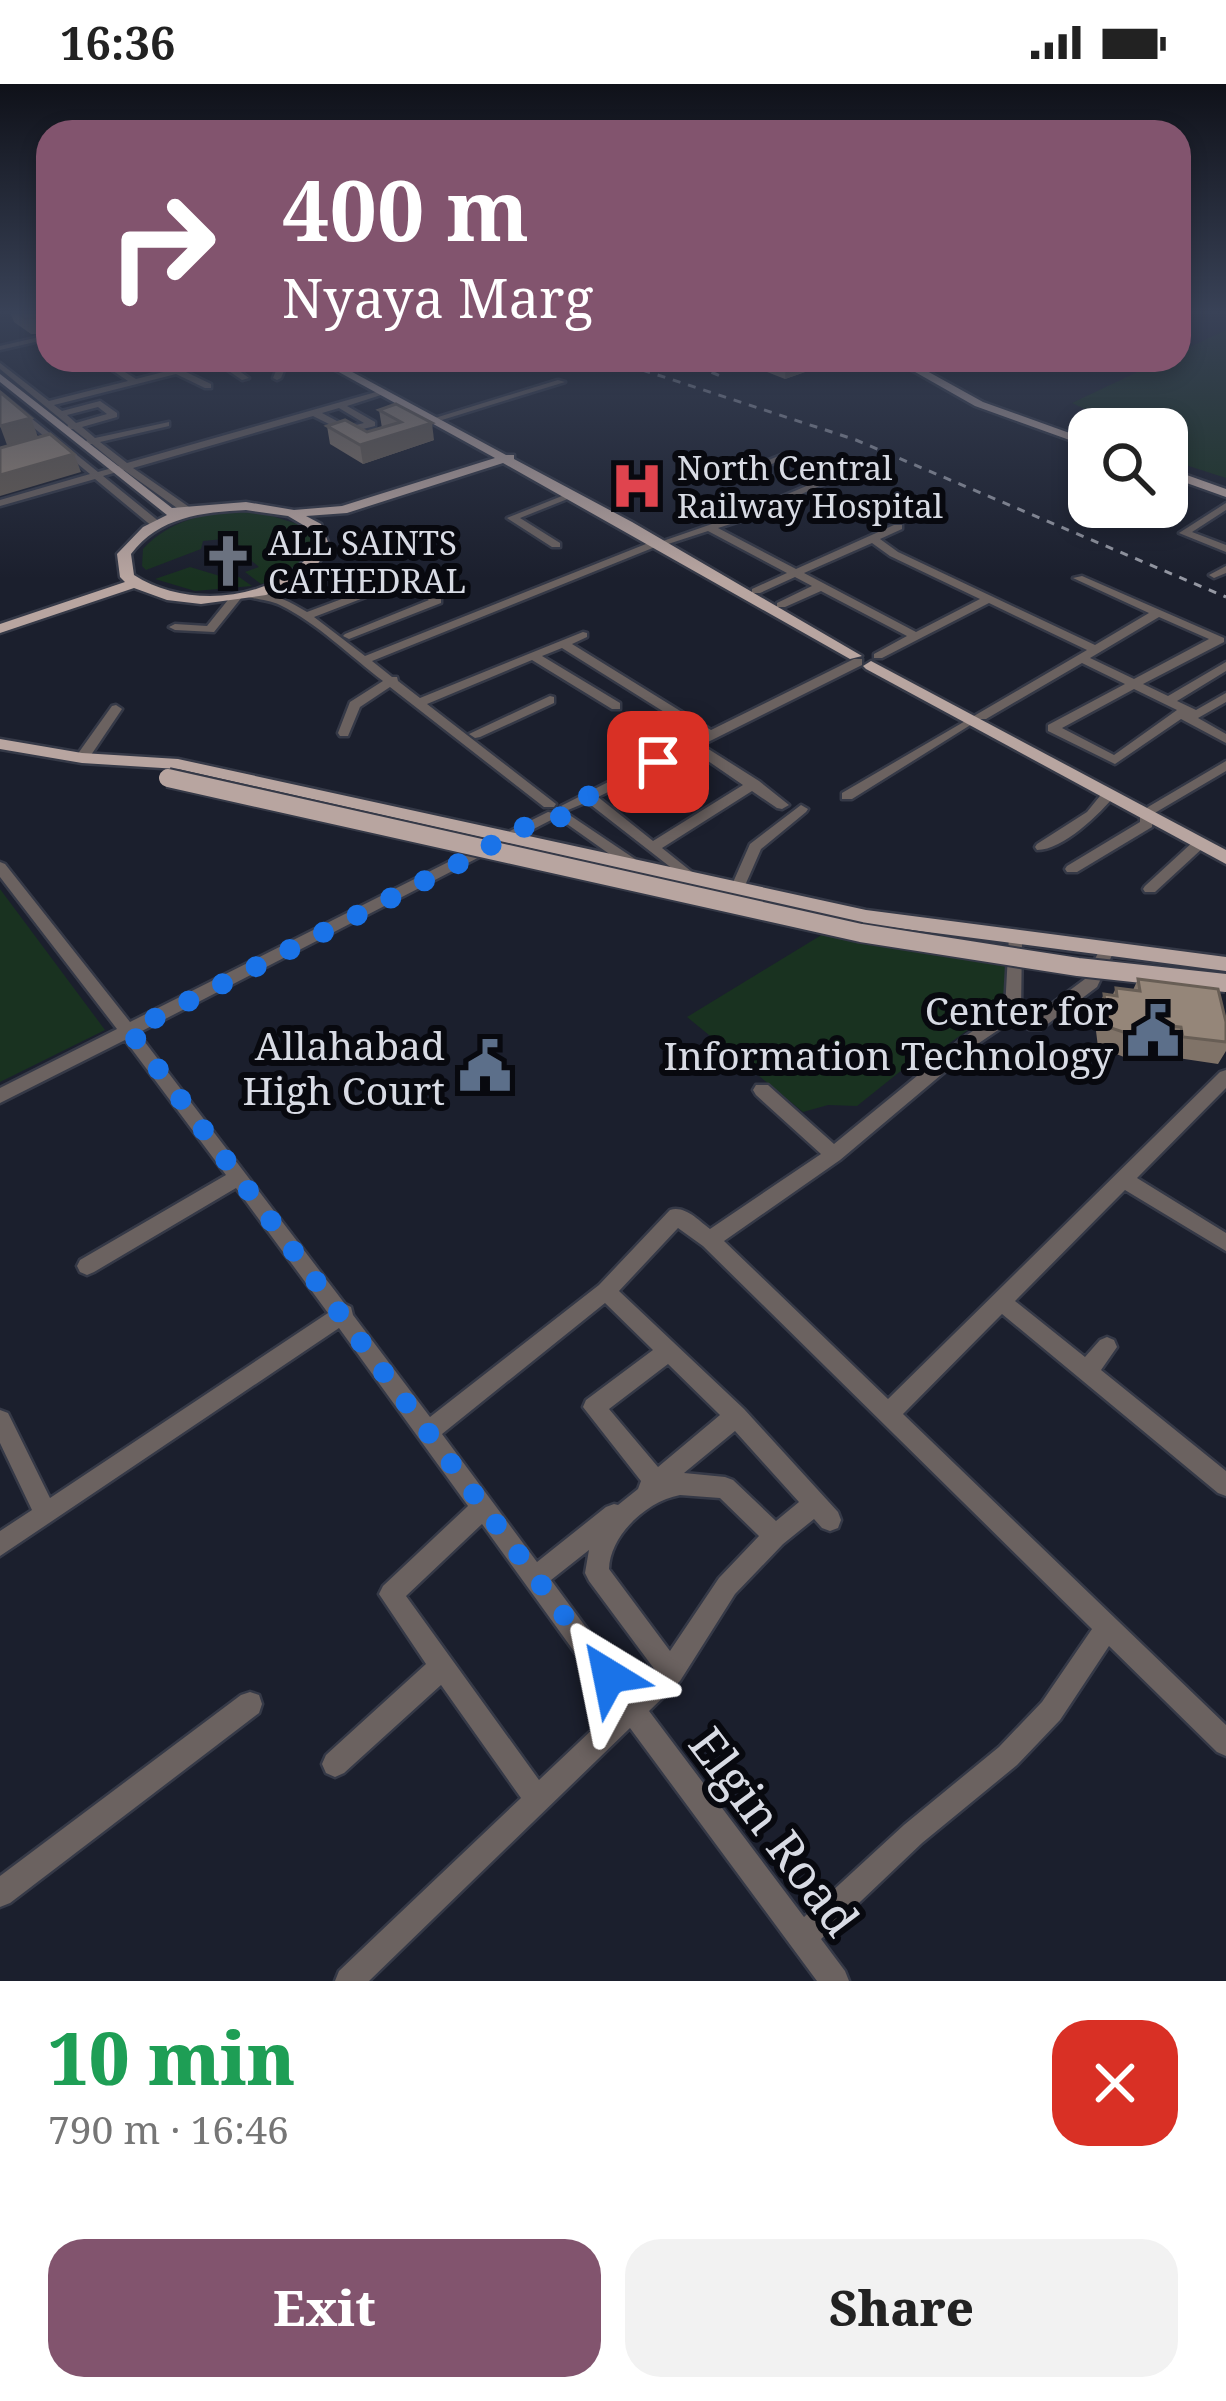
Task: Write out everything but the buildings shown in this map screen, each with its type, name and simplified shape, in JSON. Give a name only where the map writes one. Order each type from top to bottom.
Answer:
[{"type":"main road","points":[[27,403],[160,515],[158,524]]},
{"type":"main road","points":[[402,403],[756,591],[867,659]]},
{"type":"main road","points":[[410,403],[1226,854]]},
{"type":"main road","points":[[985,403],[1068,434]]},
{"type":"main road","points":[[34,407],[67,423],[110,471],[169,512],[261,507],[291,513],[344,510],[510,458]]},
{"type":"main road","points":[[1188,476],[1226,490]]},
{"type":"main road","points":[[196,510],[136,538],[124,554],[123,569],[134,583],[169,597],[242,596],[293,579],[320,555],[320,532],[344,510]]},
{"type":"main road","points":[[291,513],[320,532]]},
{"type":"main road","points":[[0,629],[134,583]]},
{"type":"main road","points":[[978,717],[1109,794],[1226,854]]},
{"type":"main road","points":[[0,748],[164,772],[844,929],[1078,968],[1226,982]]},
{"type":"main road","points":[[0,748],[164,772],[178,764],[866,916],[1014,940],[1226,964]]},
{"type":"main road","points":[[164,772],[163,784],[851,938],[1096,977],[1226,982]]},
{"type":"street","points":[[30,403],[34,407]]},
{"type":"street","points":[[0,416],[52,403]]},
{"type":"street","points":[[0,503],[348,403]]},
{"type":"street","points":[[439,418],[491,403]]},
{"type":"street","points":[[313,412],[347,430],[372,424],[339,405]]},
{"type":"street","points":[[87,442],[166,424]]},
{"type":"street","points":[[739,474],[784,457]]},
{"type":"street","points":[[368,658],[819,484]]},
{"type":"street","points":[[556,545],[512,518],[570,496]]},
{"type":"street","points":[[1226,506],[1184,533],[1226,549]]},
{"type":"street","points":[[708,526],[917,637]]},
{"type":"street","points":[[756,591],[898,527]]},
{"type":"street","points":[[872,538],[894,554],[1097,650]]},
{"type":"street","points":[[311,614],[406,578],[437,602],[349,636]]},
{"type":"street","points":[[1078,578],[1136,598],[1222,641]]},
{"type":"street","points":[[293,579],[288,595],[630,862]]},
{"type":"street","points":[[781,605],[822,586]]},
{"type":"street","points":[[175,627],[210,630],[242,596],[278,599],[311,614],[349,636],[393,680],[475,734],[557,809]]},
{"type":"street","points":[[0,1096],[481,852],[505,835],[988,599]]},
{"type":"street","points":[[847,796],[1158,613]]},
{"type":"street","points":[[424,701],[583,635]]},
{"type":"street","points":[[1222,641],[1052,728],[1115,760],[1184,712],[1196,715],[1226,697]]},
{"type":"street","points":[[563,644],[710,736]]},
{"type":"street","points":[[533,656],[616,706]]},
{"type":"street","points":[[1082,658],[1168,701],[1226,739]]},
{"type":"street","points":[[1168,701],[1226,666]]},
{"type":"street","points":[[344,733],[354,705],[393,680]]},
{"type":"street","points":[[475,734],[550,700]]},
{"type":"street","points":[[82,758],[116,709]]},
{"type":"street","points":[[692,744],[782,805]]},
{"type":"street","points":[[1072,868],[1117,845],[1147,824],[1150,813],[1226,765]]},
{"type":"street","points":[[653,847],[754,784]]},
{"type":"street","points":[[1042,848],[1092,815],[1109,794]]},
{"type":"street","points":[[590,796],[687,875]]},
{"type":"street","points":[[738,887],[755,847],[801,809]]},
{"type":"street","points":[[1150,889],[1200,843]]},
{"type":"street","name":"Elgin Road","points":[[0,867],[344,1313],[482,1508],[538,1576],[835,1981]]},
{"type":"street","points":[[1013,1012],[1014,940]]},
{"type":"street","points":[[1013,1012],[1035,1025],[1096,977],[1106,951]]},
{"type":"street","points":[[710,1240],[834,1155],[957,1052],[1013,1012]]},
{"type":"street","points":[[889,1413],[1226,1077]]},
{"type":"street","points":[[762,1090],[834,1155]]},
{"type":"street","points":[[87,1266],[237,1178]]},
{"type":"street","points":[[1124,1179],[1226,1243]]},
{"type":"street","points":[[430,1430],[606,1291],[677,1216],[710,1240],[1226,1743]]},
{"type":"street","points":[[349,1981],[671,1672],[727,1586],[775,1536],[823,1512],[736,1416],[606,1291]]},
{"type":"street","points":[[1002,1302],[1226,1485]]},
{"type":"street","points":[[0,1545],[344,1313]]},
{"type":"street","points":[[1087,1371],[1107,1347]]},
{"type":"street","points":[[656,1483],[594,1407],[669,1351]]},
{"type":"street","points":[[538,1576],[736,1416]]},
{"type":"street","points":[[0,1420],[46,1514]]},
{"type":"street","points":[[671,1672],[597,1573],[595,1560],[609,1531],[667,1486],[700,1485],[724,1488],[775,1536]]},
{"type":"street","points":[[482,1508],[392,1594],[537,1799]]},
{"type":"street","points":[[802,1938],[913,1834],[1008,1756],[1051,1711],[1107,1627]]},
{"type":"street","points":[[335,1763],[442,1666]]},
{"type":"street","points":[[0,1894],[250,1704]]},
{"type":"green space","points":[[1072,403],[1226,403],[1226,478],[1188,466],[1188,408],[1083,408]]},
{"type":"green space","points":[[227,512],[259,512],[304,526],[266,540],[305,528],[311,532],[304,560],[280,576],[261,584],[245,572],[259,567],[240,551],[244,547],[223,539],[203,541],[201,549],[146,570],[142,566],[143,549],[182,522]]},
{"type":"green space","points":[[190,567],[230,579],[239,577],[252,586],[195,591],[155,579]]},
{"type":"green space","points":[[0,889],[105,1030],[0,1082]]},
{"type":"green space","points":[[828,931],[1011,959],[1001,1006],[936,1053],[917,1058],[857,1106],[828,1105],[803,1112],[687,1017]]},
{"type":"railway","points":[[742,403],[856,440],[1226,597]]},
{"type":"place","name":"North Central Railway Hospital","points":[[637,486]]},
{"type":"place","name":"ALL SAINTS CATHEDRAL","points":[[228,561]]},
{"type":"place","name":"Center for Information Technology","points":[[1153,1031]]},
{"type":"place","name":"Allahabad High Court","points":[[485,1066]]},
{"type":"route","points":[[609,1676],[344,1313],[237,1178],[130,1031],[481,852],[505,835],[548,815],[565,816],[568,806],[658,762]]}]
